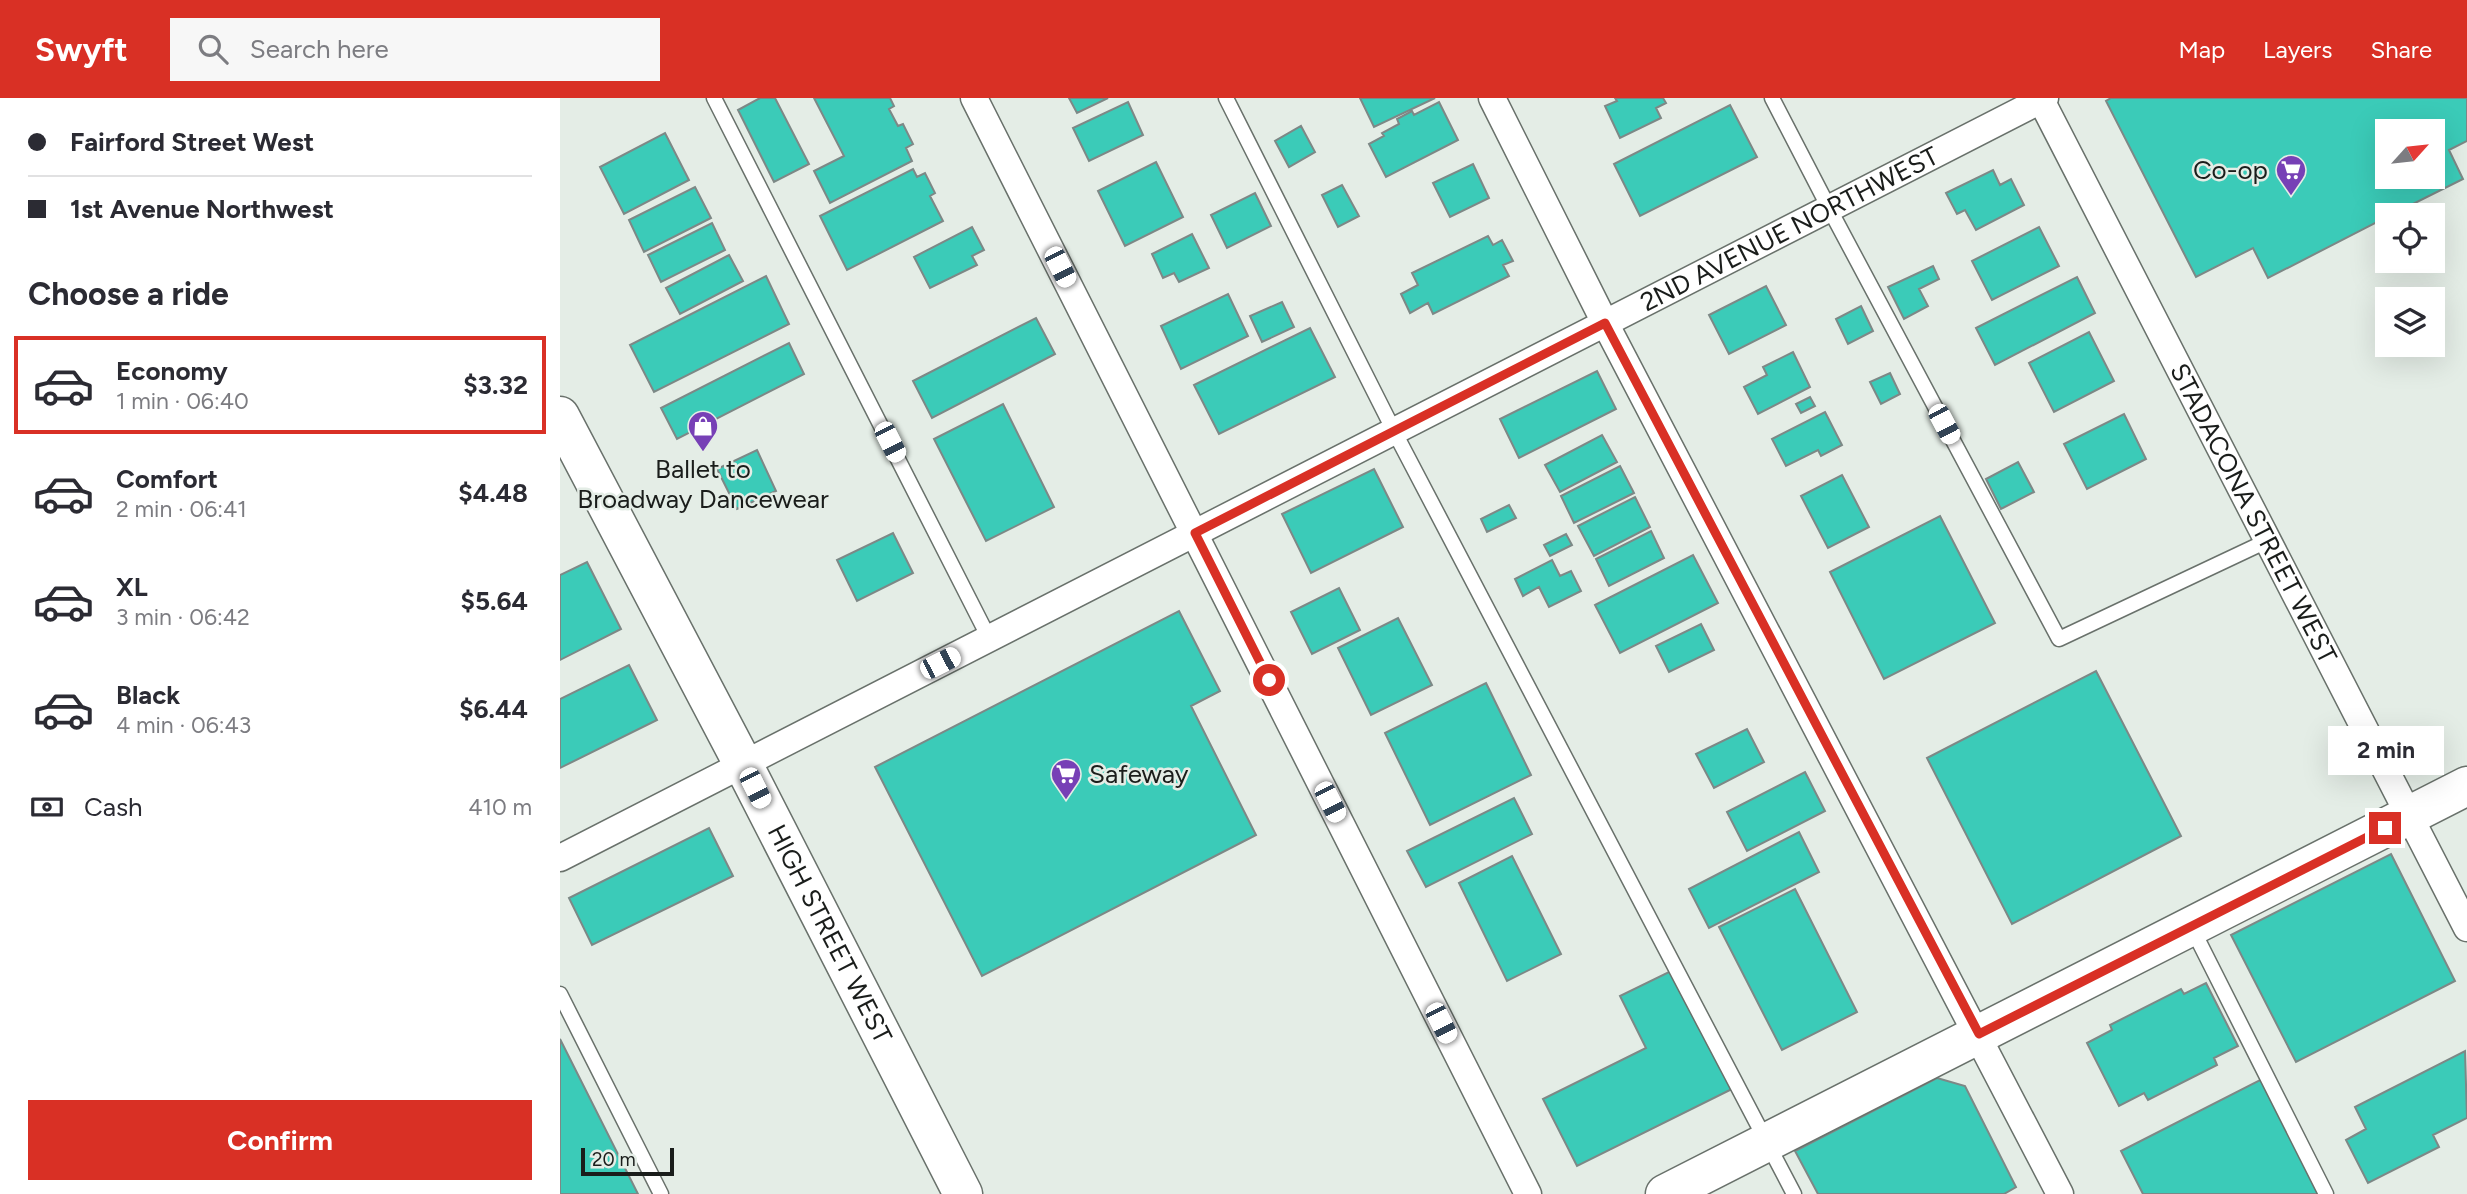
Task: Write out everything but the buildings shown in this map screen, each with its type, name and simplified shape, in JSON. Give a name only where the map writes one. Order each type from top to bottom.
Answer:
[{"type":"street","points":[[974,98],[1528,1194]]},
{"type":"street","points":[[1492,98],[1605,323],[1979,1034],[2060,1194]]},
{"type":"street","name":"2ND AVENUE NORTHWEST","points":[[560,858],[2042,99]]},
{"type":"street","name":"STADACONA STREET WEST","points":[[2042,99],[2467,928]]},
{"type":"street","name":"HIGH STREET WEST","points":[[560,416],[743,764],[963,1194]]},
{"type":"street","points":[[1665,1194],[2467,786]]},
{"type":"lane","points":[[714,98],[989,638]]},
{"type":"lane","points":[[1226,98],[1394,431],[1794,1194]]},
{"type":"lane","points":[[1772,98],[2059,639],[2269,540]]},
{"type":"lane","points":[[2191,926],[2326,1194]]},
{"type":"lane","points":[[560,994],[661,1194]]},
{"type":"place","name":"Co-op","points":[[2291,197]]},
{"type":"place","name":"Ballet to Broadway Dancewear","points":[[703,453]]},
{"type":"place","name":"Safeway","points":[[1066,801]]},
{"type":"route","points":[[1269,680],[1195,533],[1605,323],[1979,1034],[2385,828]]}]
